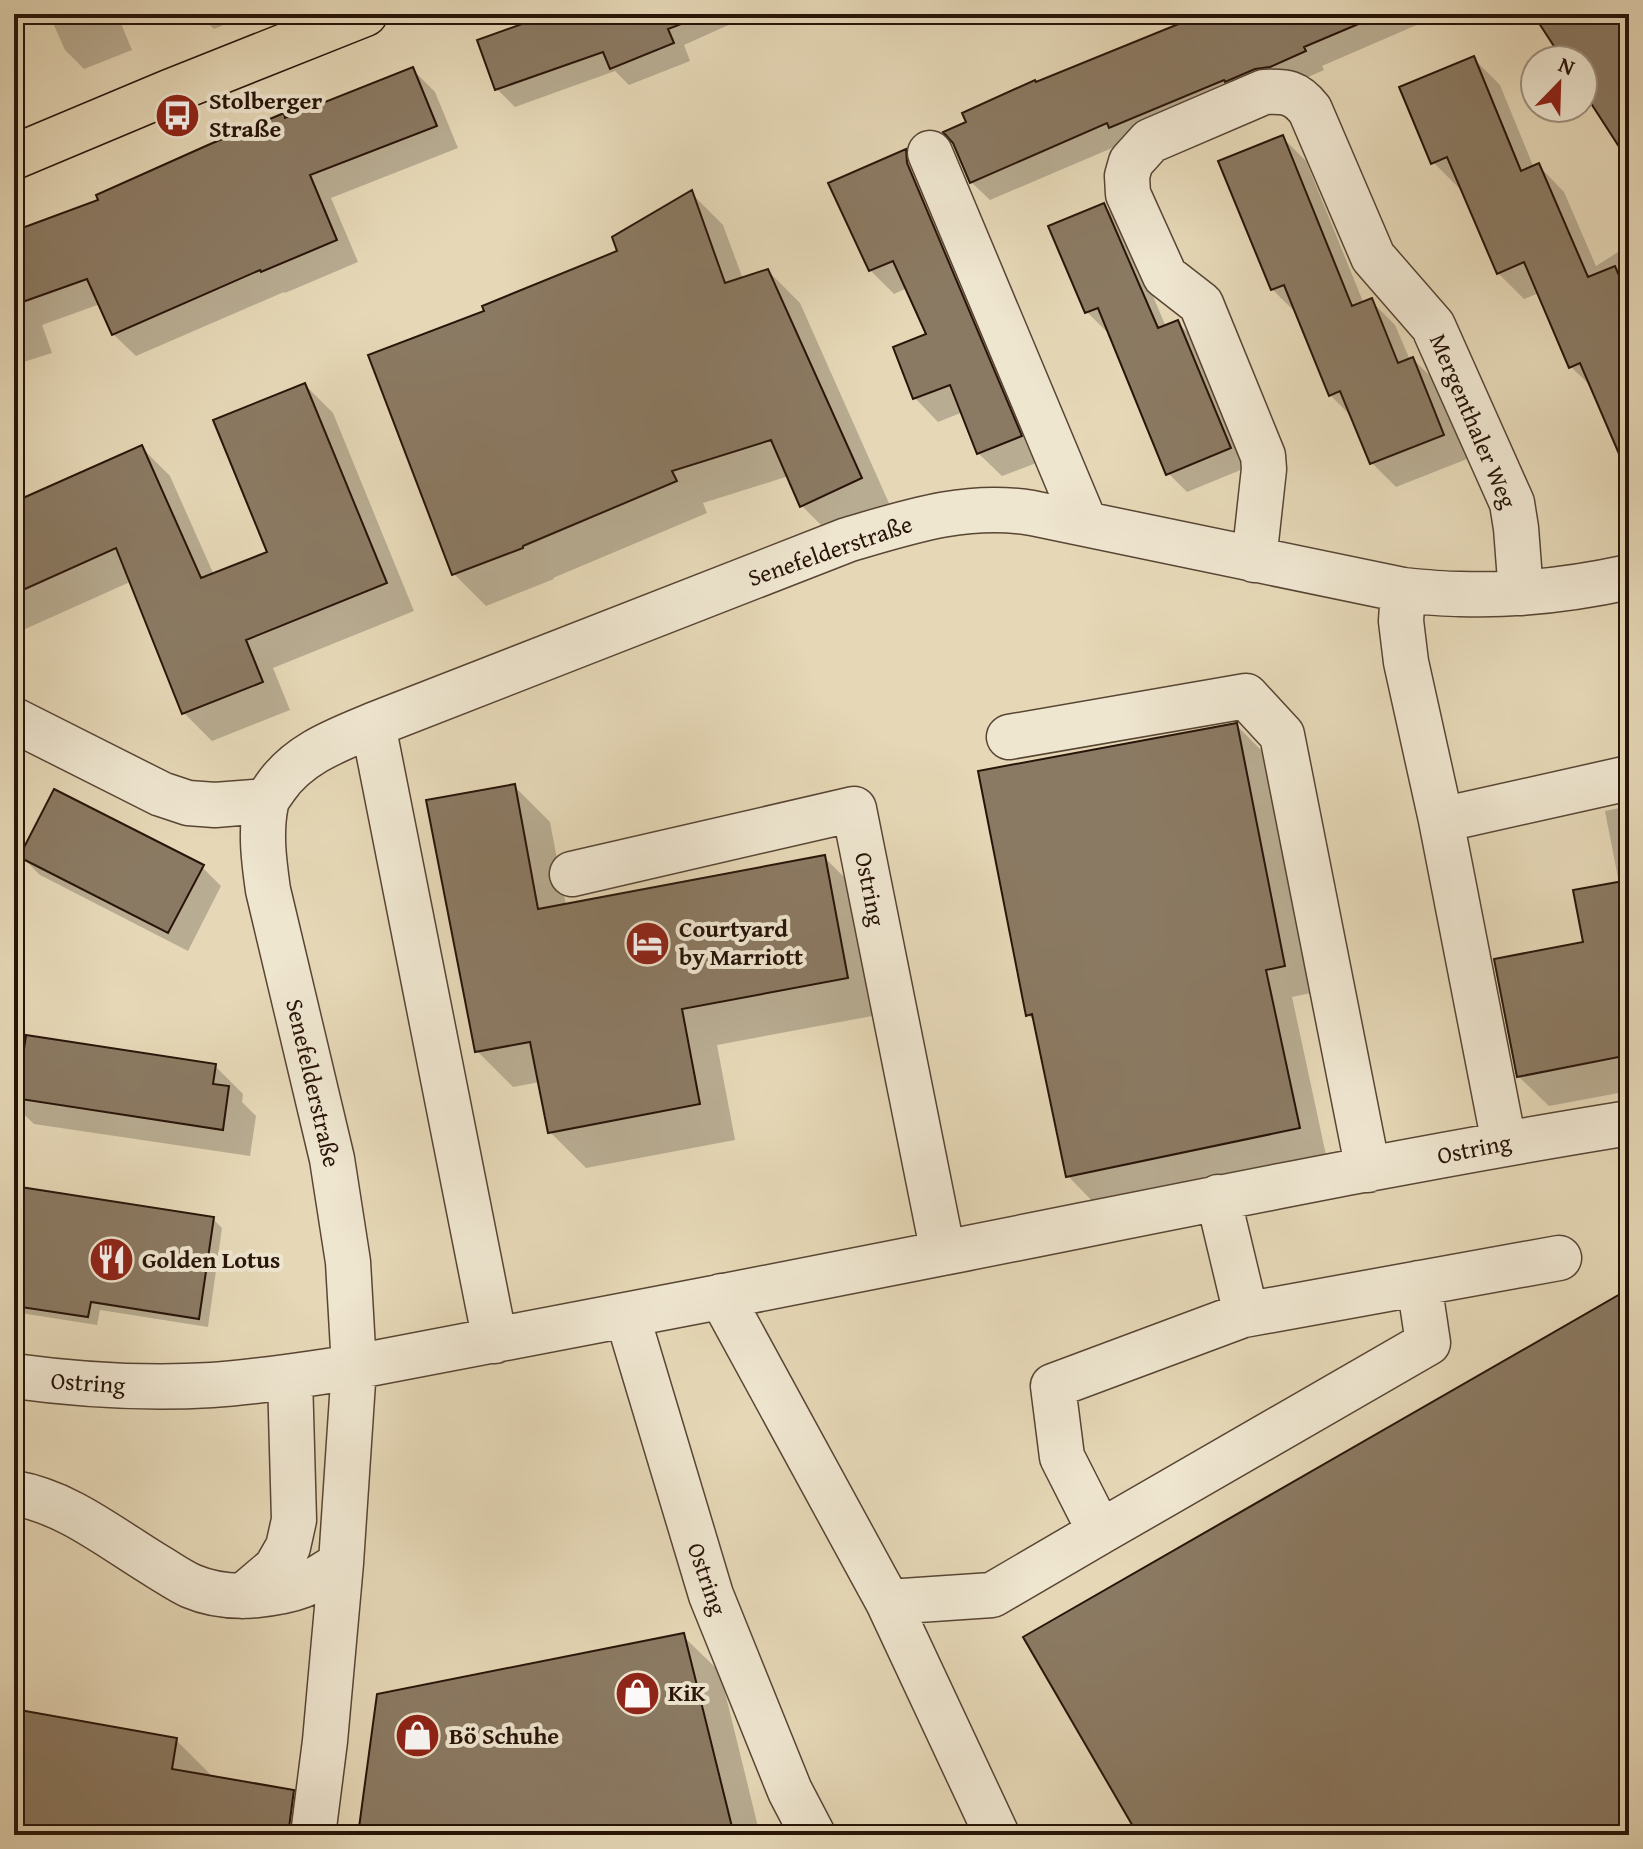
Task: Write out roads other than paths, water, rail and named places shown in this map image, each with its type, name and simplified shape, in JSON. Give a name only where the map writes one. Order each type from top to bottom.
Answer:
[{"type":"main road","points":[[14,157],[365,14]]},
{"type":"street","name":"Mergenthaler Weg","points":[[1254,560],[1263,456],[1201,304],[1165,276],[1128,194],[1127,176],[1131,162],[1150,141],[1264,92],[1279,91],[1294,94],[1310,110],[1373,257],[1433,326],[1512,503],[1521,593]]},
{"type":"street","points":[[930,153],[1085,523]]},
{"type":"street","name":"Senefelderstraße","points":[[313,1835],[341,1563],[354,1367],[348,1262],[332,1159],[268,890],[262,848],[266,801],[279,782],[325,745],[373,725],[847,540],[917,520],[962,512],[1006,509],[1403,590],[1460,594],[1521,593],[1589,586],[1629,577]]},
{"type":"street","points":[[1403,590],[1401,621],[1406,662],[1441,820],[1504,1143]]},
{"type":"street","points":[[1009,737],[1246,696],[1282,735],[1368,1170]]},
{"type":"street","points":[[14,720],[161,794],[188,803],[215,805],[266,801]]},
{"type":"street","points":[[373,725],[495,1341]]},
{"type":"street","points":[[1441,820],[1629,778]]},
{"type":"street","name":"Ostring","points":[[572,874],[854,809],[943,1253]]},
{"type":"street","name":"Ostring","points":[[14,1376],[134,1387],[212,1385],[354,1367],[1218,1197],[1504,1143],[1629,1123]]},
{"type":"street","points":[[1218,1197],[1244,1315]]},
{"type":"street","points":[[1100,1532],[1062,1457],[1053,1386],[1244,1315],[1559,1258]]},
{"type":"street","points":[[888,1602],[992,1595],[1428,1343],[1419,1283]]},
{"type":"street","points":[[721,1296],[888,1602],[997,1835]]},
{"type":"street","name":"Ostring","points":[[627,1315],[711,1595],[790,1791],[813,1835]]},
{"type":"street","points":[[243,1596],[276,1568],[288,1547],[294,1520],[290,1377]]},
{"type":"street","points":[[14,1493],[42,1500],[78,1517],[192,1586],[220,1594],[243,1596],[286,1592],[309,1584],[341,1563]]},
{"type":"place","name":"Stolberger Straße","points":[[178,115]]},
{"type":"place","name":"Courtyard by Marriott","points":[[648,943]]},
{"type":"place","name":"Golden Lotus","points":[[111,1260]]},
{"type":"place","name":"KiK","points":[[637,1693]]},
{"type":"place","name":"Bö Schuhe","points":[[418,1736]]}]
